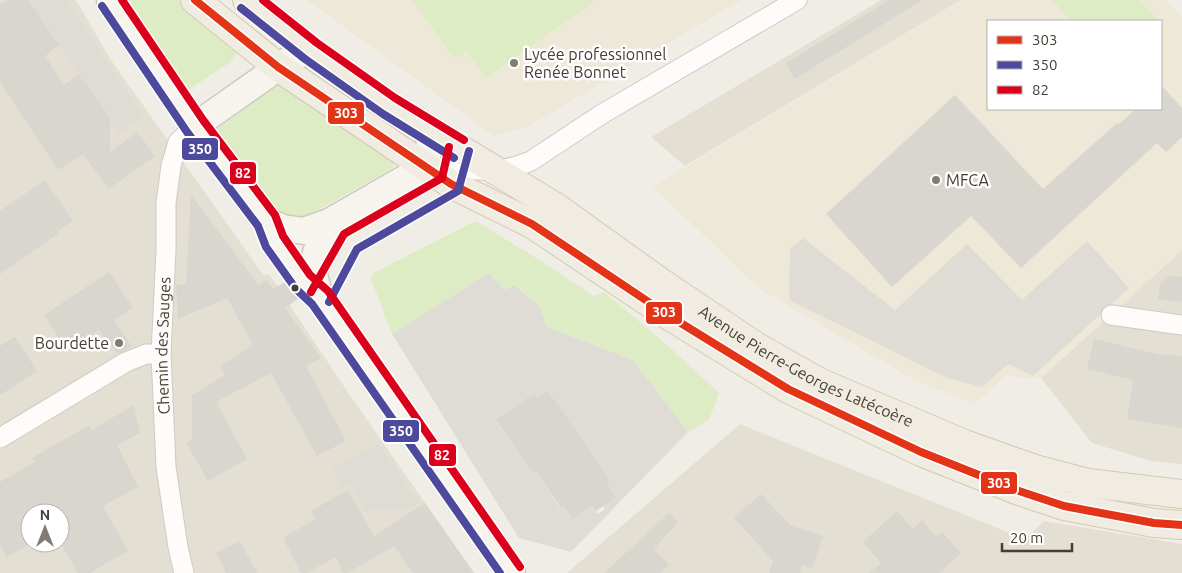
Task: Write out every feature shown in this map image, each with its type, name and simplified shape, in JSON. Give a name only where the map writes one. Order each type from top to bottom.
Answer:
[{"type":"main road","points":[[110,0],[195,126],[267,221],[274,241],[303,282],[320,297],[512,573]]},
{"type":"main road","name":"Avenue Pierre-Georges Latécoère","points":[[196,0],[278,66],[425,167],[451,184],[532,224],[671,317],[788,389],[921,452],[1064,506],[1154,523],[1182,525]]},
{"type":"main road","name":"Avenue Pierre-Georges Latécoère","points":[[247,0],[311,51],[389,106],[554,206],[663,284],[757,347],[821,383],[966,445],[1035,469],[1088,483],[1182,494]]},
{"type":"main road","points":[[195,126],[278,66],[293,57],[311,51]]},
{"type":"main road","points":[[267,221],[283,228],[304,231],[329,222],[425,167],[432,132]]},
{"type":"main road","points":[[320,297],[312,268],[318,246],[329,222]]},
{"type":"street","points":[[425,167],[496,172],[530,161],[602,114],[798,0]]},
{"type":"street","name":"Chemin des Sauges","points":[[184,573],[178,547],[166,467],[161,354],[166,250],[166,203],[171,166],[178,142],[195,126]]},
{"type":"street","points":[[1111,315],[1182,325]]},
{"type":"street","points":[[0,438],[126,362],[146,354],[161,354]]},
{"type":"shaded area","points":[[0,0],[76,0],[111,60],[264,276],[269,274],[349,394],[474,573],[0,573]]},
{"type":"shaded area","points":[[30,0],[66,0],[143,116],[119,133]]},
{"type":"shaded area","name":"Lycée professionnel Renée Bonnet","points":[[307,0],[741,0],[529,126],[494,136]]},
{"type":"shaded area","points":[[881,0],[961,0],[685,166],[651,137]]},
{"type":"shaded area","points":[[961,0],[1167,0],[1182,18],[1182,250],[1041,378],[1028,379],[1007,375],[975,404],[914,380],[761,290],[653,187]]},
{"type":"shaded area","points":[[803,238],[895,310],[967,244],[1022,300],[1087,241],[1129,288],[1033,376],[1008,364],[982,387],[947,378],[789,300],[790,249]]},
{"type":"shaded area","points":[[1182,250],[1182,464],[1151,461],[1092,443],[1041,378]]},
{"type":"shaded area","points":[[489,273],[504,290],[515,285],[539,306],[547,327],[633,360],[688,432],[571,552],[519,538],[392,334]],"holes":[[[548,390],[611,481],[607,484],[616,497],[603,506],[605,509],[598,514],[592,506],[573,520],[564,506],[560,508],[536,472],[531,471],[496,421],[534,394],[537,397]]]},
{"type":"shaded area","points":[[740,424],[1025,539],[1044,521],[1182,544],[1182,573],[567,573]]},
{"type":"shaded area","points":[[379,444],[419,502],[408,508],[365,511],[350,484],[342,488],[331,468]]},
{"type":"green space","points":[[115,0],[178,0],[239,50],[230,62],[181,95]]},
{"type":"green space","points":[[412,0],[595,1],[486,78],[467,51],[455,59]]},
{"type":"green space","points":[[1052,0],[1139,0],[1158,20],[1071,20]]},
{"type":"green space","points":[[280,83],[394,162],[393,168],[298,221],[276,214],[217,130],[217,124]]},
{"type":"green space","points":[[476,221],[594,296],[604,292],[665,343],[719,393],[709,420],[688,432],[633,360],[547,327],[539,306],[516,285],[504,290],[489,273],[392,334],[371,279],[373,273]]},
{"type":"building","points":[[8,0],[28,0],[59,45],[45,56],[64,85],[79,75],[106,112],[110,121],[110,152],[137,132],[155,156],[110,188],[110,190],[83,154],[58,170],[0,82],[0,5]]},
{"type":"building","points":[[889,0],[922,0],[795,79],[786,63]]},
{"type":"building","name":"MFCA","points":[[1162,86],[1182,108],[1182,137],[1166,152],[1157,143],[1021,268],[971,216],[892,287],[826,214],[955,95],[1043,189],[1117,123],[1119,124],[1135,110],[1162,110]]},
{"type":"building","points":[[45,180],[73,221],[0,274],[0,211]]},
{"type":"building","points":[[191,195],[258,285],[267,280],[273,289],[285,282],[299,298],[285,308],[321,358],[306,366],[346,441],[317,456],[271,373],[216,402],[247,459],[208,481],[186,443],[192,440],[192,395],[225,375],[220,366],[253,345],[227,298],[178,319],[176,285],[186,284]]},
{"type":"building","points":[[109,272],[133,308],[114,320],[132,347],[117,354],[99,330],[67,350],[44,315]]},
{"type":"building","points":[[1170,275],[1182,277],[1182,302],[1158,299],[1160,283]]},
{"type":"building","points":[[15,337],[37,371],[0,395],[0,346]]},
{"type":"building","points":[[1094,339],[1165,356],[1165,354],[1182,356],[1182,428],[1127,419],[1133,380],[1087,369]]},
{"type":"building","points":[[548,390],[611,481],[607,484],[616,497],[596,511],[592,506],[573,520],[564,506],[561,508],[536,472],[531,471],[496,420],[534,393],[537,397]]},
{"type":"building","points":[[134,405],[140,433],[117,445],[138,487],[103,506],[128,551],[90,573],[78,573],[66,553],[70,553],[70,503],[20,503],[20,549],[7,557],[0,545],[0,482],[35,462],[32,458],[89,425],[92,430]]},
{"type":"building","points":[[348,490],[374,536],[425,503],[474,573],[413,573],[394,546],[347,573],[343,573],[336,557],[307,573],[301,573],[283,538],[315,519],[311,511]]},
{"type":"building","points":[[761,494],[790,525],[823,536],[812,569],[802,565],[800,573],[769,573],[773,561],[734,518]]},
{"type":"building","points":[[897,511],[913,529],[922,520],[936,537],[942,532],[961,553],[939,573],[869,573],[881,563],[863,542]]},
{"type":"building","points":[[669,513],[678,522],[654,549],[669,565],[660,573],[604,573]]},
{"type":"building","points":[[240,541],[257,573],[226,573],[216,553]]},
{"type":"transit line","name":"82","points":[[122,0],[203,120],[275,215],[283,236],[310,275],[328,291],[520,567]]},
{"type":"transit line","name":"303","points":[[195,0],[278,67],[451,184],[532,224],[671,317],[788,389],[921,452],[1019,491],[1064,506],[1154,523],[1182,525]]},
{"type":"transit line","name":"82","points":[[263,0],[317,43],[395,98],[464,140]]},
{"type":"transit line","name":"350","points":[[102,6],[187,132],[258,226],[266,247],[296,289],[312,304],[500,573]]},
{"type":"transit line","name":"350","points":[[241,8],[305,59],[383,114],[454,158]]},
{"type":"transit line","name":"82","points":[[311,292],[344,234],[442,178],[449,147]]},
{"type":"transit line","name":"350","points":[[329,302],[357,249],[458,191],[469,151]]},
{"type":"place","name":"Lycée professionnel Renée Bonnet","points":[[514,63]]},
{"type":"place","name":"MFCA","points":[[936,180]]},
{"type":"place","name":"Bourdette","points":[[119,343]]}]
